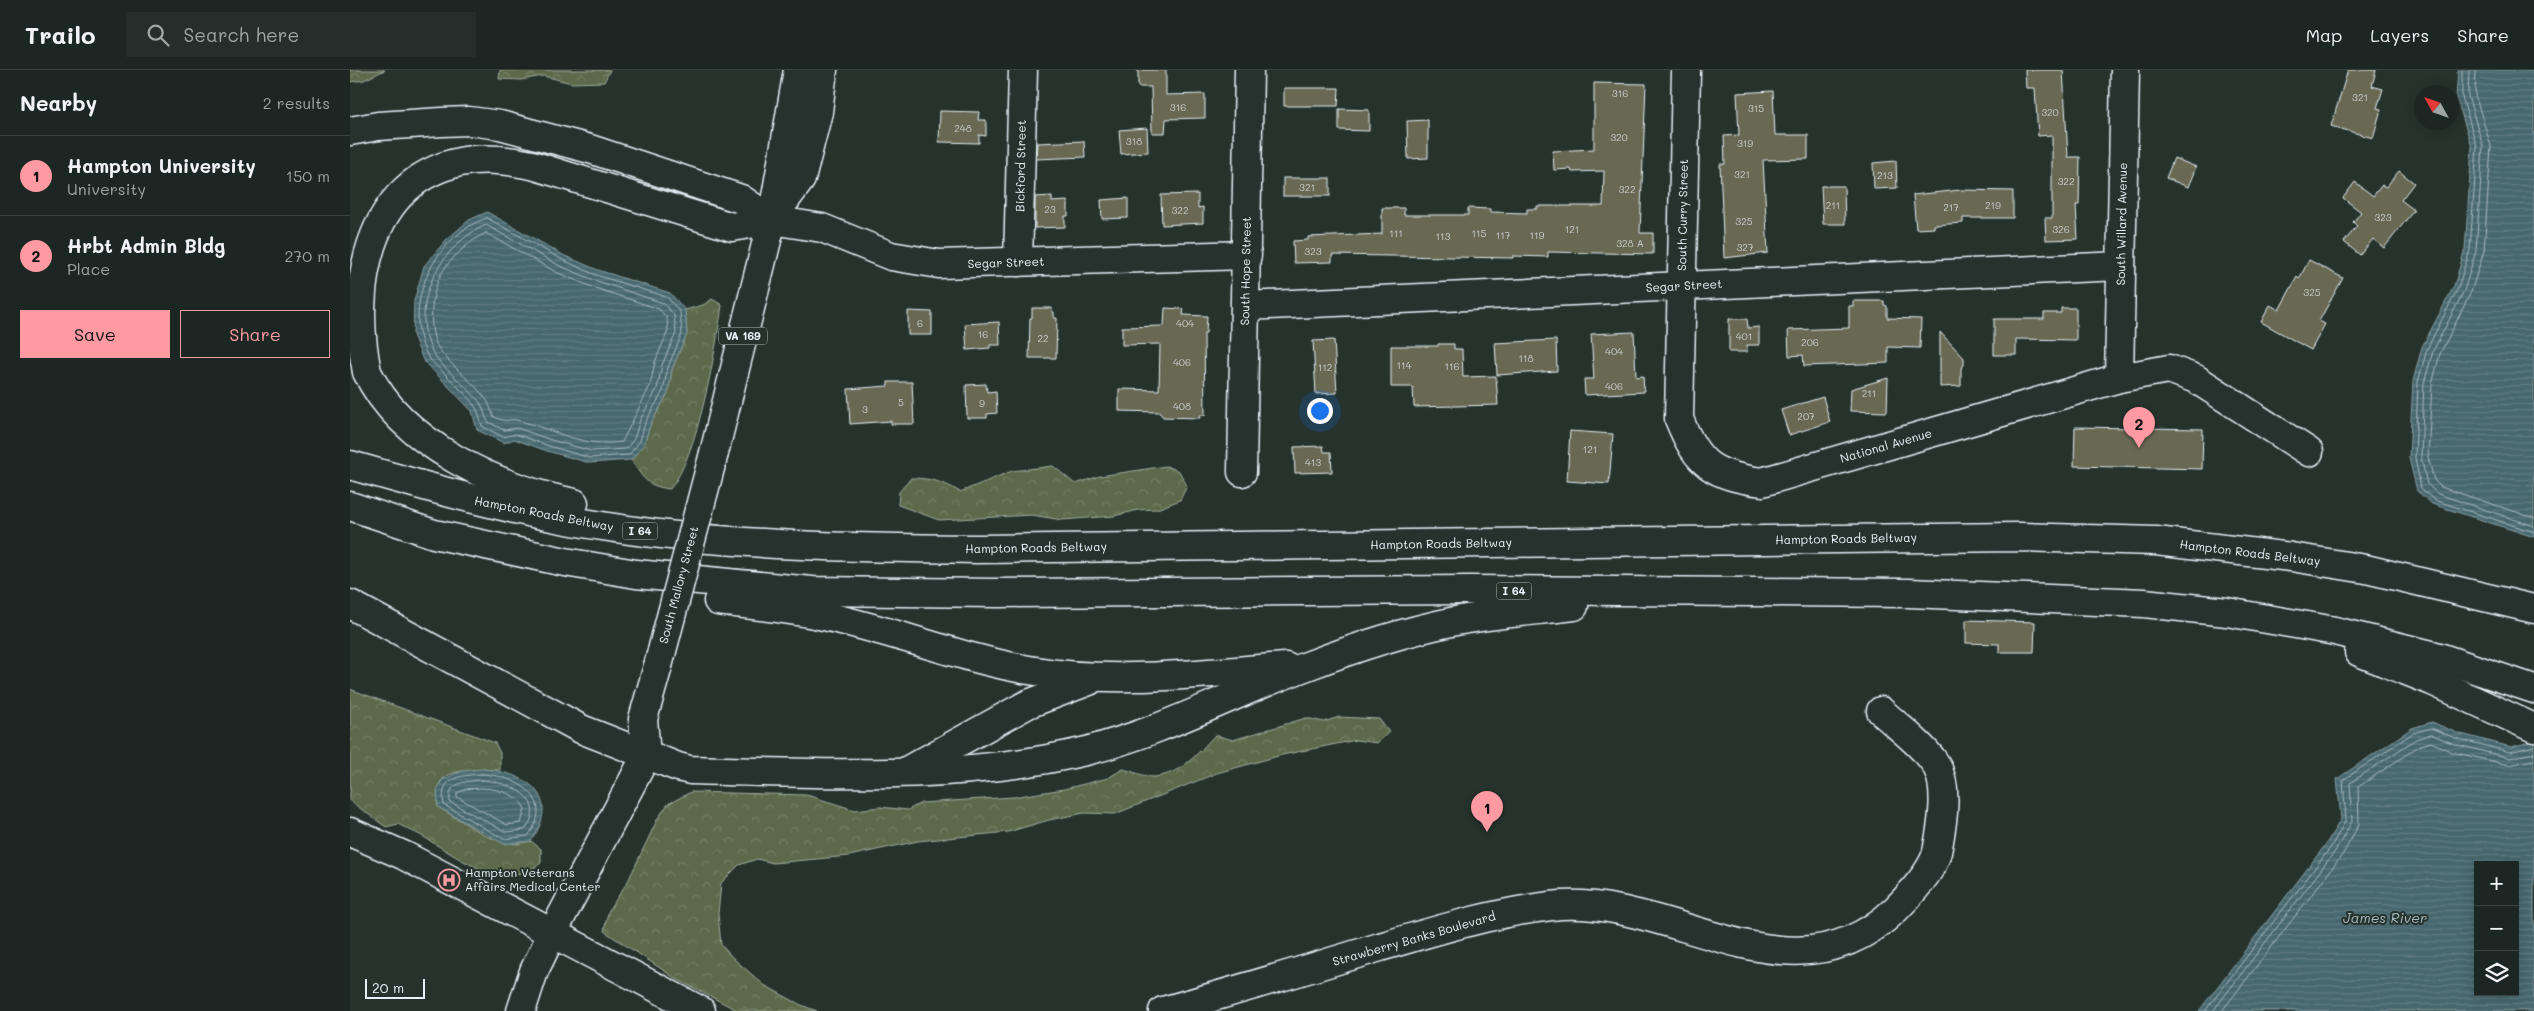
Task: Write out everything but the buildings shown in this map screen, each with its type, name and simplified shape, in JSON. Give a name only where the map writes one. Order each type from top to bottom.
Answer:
[{"type":"main road","name":"South Mallory Street","points":[[646,756],[643,719],[714,453],[772,220],[798,70]]},
{"type":"main road","name":"South Mallory Street","points":[[772,220],[801,179],[818,112],[823,70]]},
{"type":"main road","name":"Bickford Street","points":[[1018,262],[1023,70]]},
{"type":"main road","name":"South Hope Street","points":[[1242,472],[1250,70]]},
{"type":"main road","name":"South Curry Street","points":[[1679,420],[1686,70]]},
{"type":"main road","name":"South Willard Avenue","points":[[2119,378],[2125,70]]},
{"type":"main road","points":[[350,131],[378,126],[442,122],[469,121],[500,125],[590,149],[741,199],[772,220]]},
{"type":"main road","points":[[772,220],[732,227],[553,170],[508,160],[483,159],[444,167],[424,176],[399,195],[376,221],[361,247],[351,286],[352,328],[357,349],[368,373],[381,394],[415,430],[457,460],[480,472],[521,488],[561,500],[610,510],[755,527],[840,532],[938,548]]},
{"type":"main road","name":"Segar Street","points":[[772,220],[822,228],[878,252],[910,260],[952,264],[1246,255]]},
{"type":"main road","name":"Segar Street","points":[[1246,306],[2121,266]]},
{"type":"main road","name":"National Avenue","points":[[1679,420],[1689,443],[1709,467],[1733,478],[1762,482],[2119,378],[2169,369],[2196,379],[2309,452]]},
{"type":"main road","name":"Hampton Roads Beltway","points":[[350,465],[476,501],[614,528],[757,544],[829,548],[938,548],[2019,537],[2146,541],[2228,549],[2366,569],[2534,609]]},
{"type":"main road","name":"I 64","points":[[350,506],[434,534],[636,574],[812,591],[988,593],[1463,590],[1900,593],[2144,603],[2227,612],[2335,631],[2436,656],[2532,688]]},
{"type":"main road","points":[[492,547],[565,579],[819,614],[1027,670],[1102,677],[1307,666]]},
{"type":"main road","points":[[350,604],[581,728],[646,756],[690,770],[900,775],[990,769],[1040,761],[1089,750],[1224,702],[1307,666],[1401,635],[1454,622],[1502,614],[1697,593]]},
{"type":"main road","points":[[2227,612],[2337,644],[2379,660],[2524,723]]},
{"type":"main road","points":[[900,775],[1028,704],[1102,677]]},
{"type":"main road","name":"Strawberry Banks Boulevard","points":[[1162,1011],[1460,924],[1511,912],[1554,906],[1602,906],[1619,909],[1652,916],[1715,937],[1765,950],[1806,951],[1847,941],[1882,922],[1910,895],[1936,857],[1944,812],[1942,787],[1934,760],[1880,711]]},
{"type":"main road","points":[[521,1011],[534,970],[646,756]]},
{"type":"main road","points":[[350,832],[403,854],[701,1011]]},
{"type":"green space","points":[[350,70],[385,70],[364,80],[350,82]]},
{"type":"green space","points":[[500,70],[610,70],[604,82],[572,83],[543,76],[521,80],[499,79]]},
{"type":"green space","points":[[712,299],[722,305],[710,374],[697,428],[680,473],[670,489],[662,488],[646,480],[631,460],[644,444],[650,425],[668,393],[672,369],[687,334],[685,310],[703,305]]},
{"type":"green space","points":[[1053,466],[1075,484],[1100,476],[1166,466],[1179,471],[1187,486],[1180,500],[1157,509],[1138,510],[1114,516],[1062,520],[1032,515],[939,520],[898,505],[899,492],[911,478],[937,481],[960,492],[1012,471]]},
{"type":"green space","points":[[350,689],[495,743],[500,753],[500,770],[461,771],[447,776],[439,786],[438,807],[488,837],[516,844],[531,841],[541,849],[541,863],[527,871],[513,874],[485,871],[457,858],[424,837],[398,824],[386,827],[350,801]]},
{"type":"green space","points":[[1339,717],[1379,719],[1389,732],[1377,743],[1356,740],[1282,755],[1217,773],[1115,814],[1084,813],[1049,820],[1008,832],[918,841],[849,856],[773,863],[757,859],[739,865],[721,883],[718,914],[721,945],[764,985],[801,1005],[817,1011],[739,1011],[678,980],[604,931],[608,912],[628,881],[658,818],[668,804],[691,792],[807,795],[855,810],[880,807],[908,810],[921,803],[1013,797],[1064,789],[1108,778],[1123,769],[1150,777],[1164,775],[1173,772],[1188,762],[1215,735],[1233,740],[1306,718],[1324,722]]},
{"type":"water","points":[[2458,70],[2534,70],[2534,537],[2432,504],[2417,491],[2409,458],[2413,381],[2422,347],[2454,286],[2465,249],[2472,147],[2459,106],[2459,85],[2457,85]]},
{"type":"water","points":[[487,212],[565,256],[598,270],[670,293],[685,310],[687,334],[672,369],[668,393],[650,425],[644,444],[631,460],[590,463],[547,451],[514,439],[504,443],[477,430],[472,411],[423,360],[413,335],[414,301],[424,266],[446,240],[469,220]]},
{"type":"water","name":"James River","points":[[2432,722],[2457,733],[2511,747],[2534,741],[2534,1011],[2199,1011],[2326,844],[2341,819],[2337,779],[2412,728]]},
{"type":"water","points":[[482,769],[513,775],[535,789],[541,799],[543,811],[540,825],[531,841],[504,844],[438,807],[437,790],[442,780],[462,771]]},
{"type":"place","name":"Hrbt Admin Bldg","points":[[2139,448]]},
{"type":"place","name":"Hampton University","points":[[1487,832]]},
{"type":"place","name":"Hampton Veterans Affairs Medical Center","points":[[449,880]]}]
